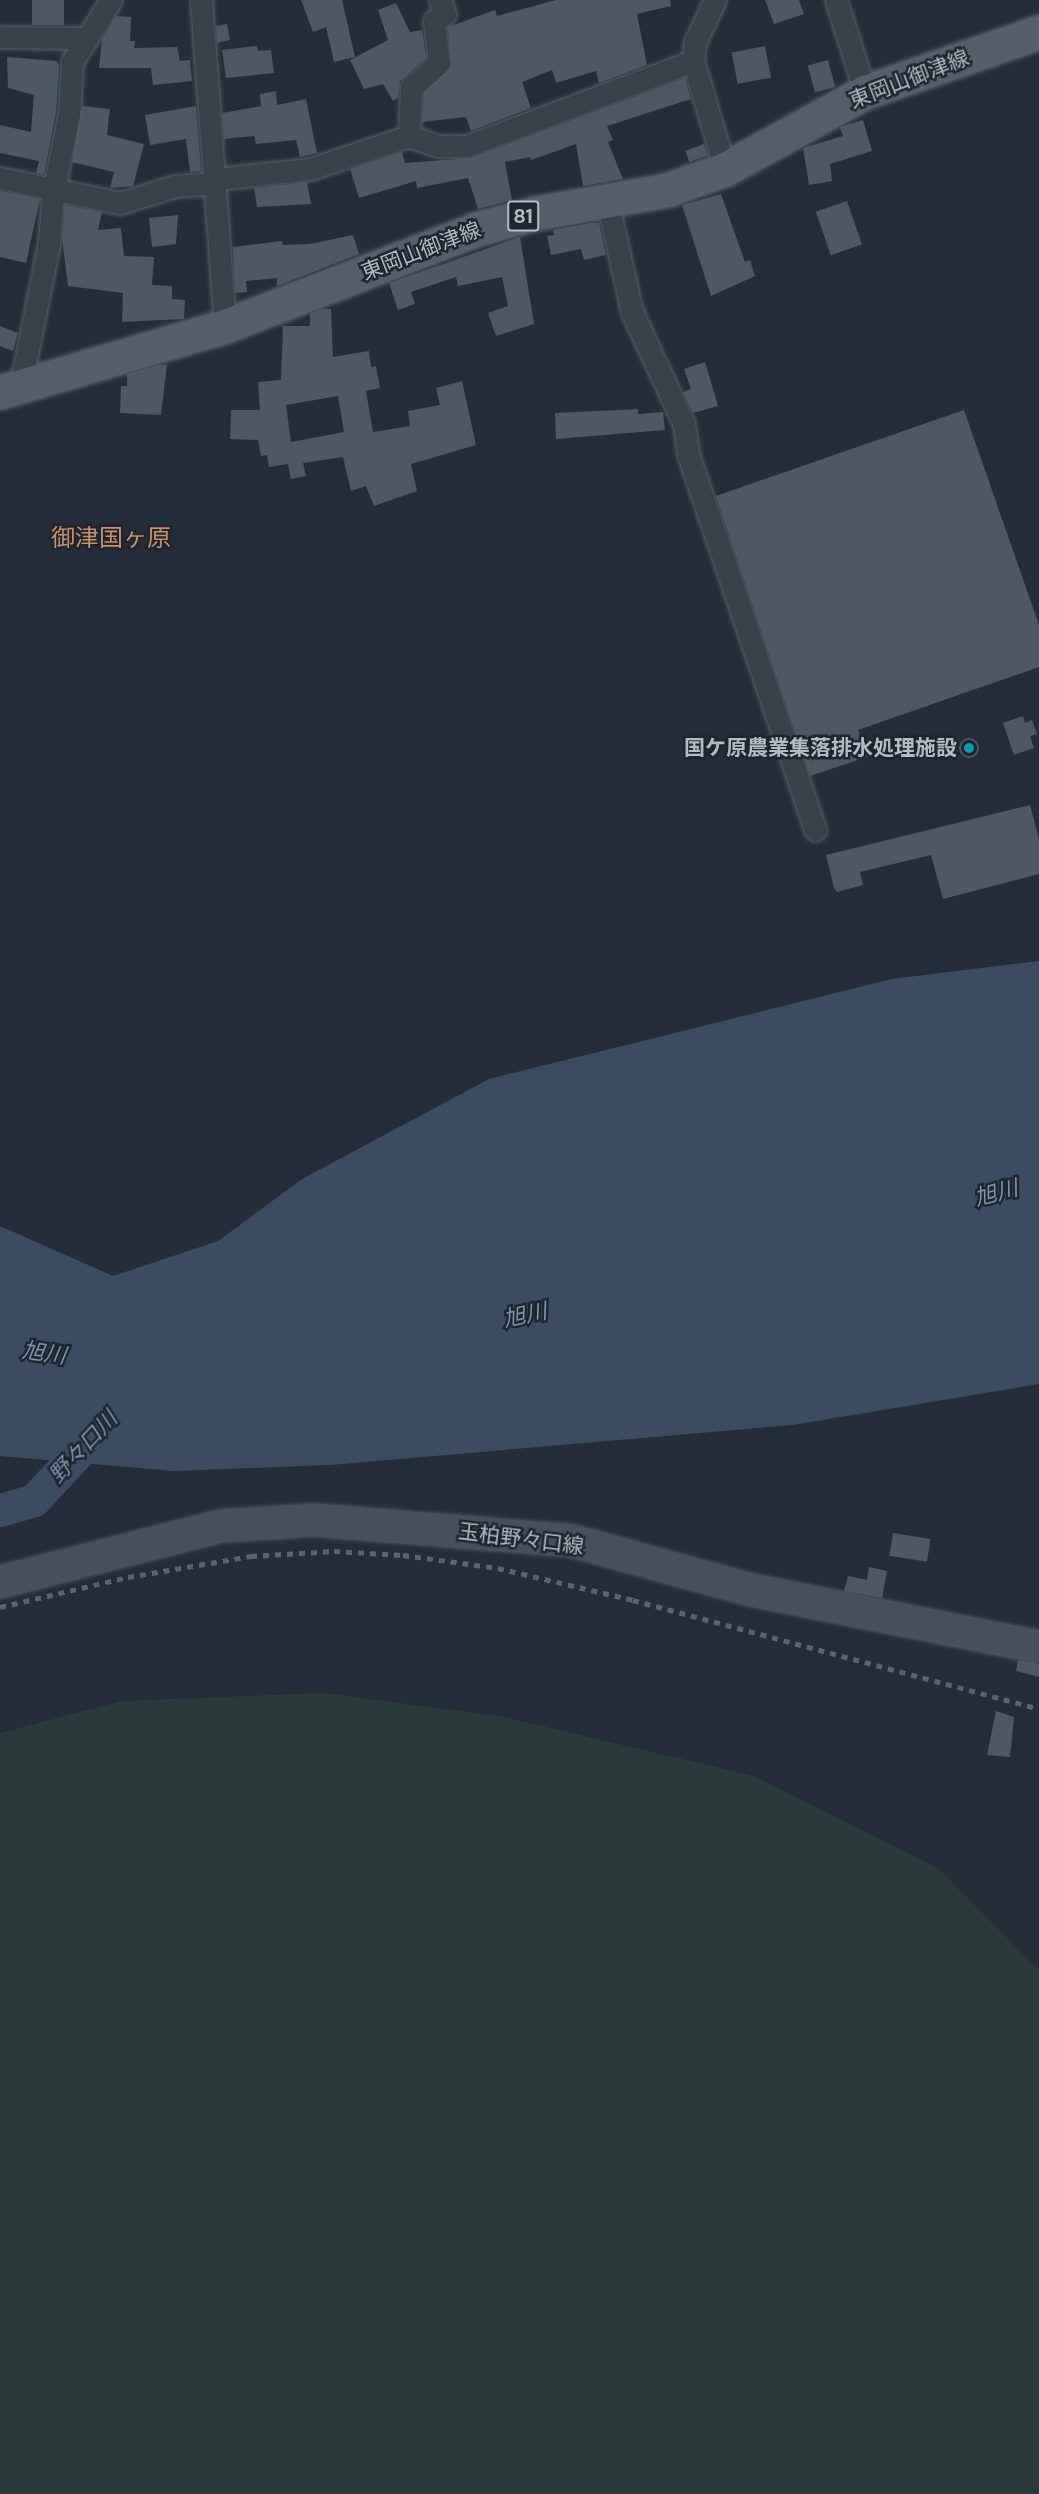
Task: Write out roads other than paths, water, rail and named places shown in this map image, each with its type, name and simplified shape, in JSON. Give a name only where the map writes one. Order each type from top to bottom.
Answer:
[{"type":"main road","name":"東岡山御津線","points":[[10,390],[225,326],[477,229],[607,200],[667,190],[725,169],[865,92],[1039,32]]},
{"type":"main road","name":"玉柏野々口線","points":[[0,1582],[221,1526],[314,1520],[573,1541],[751,1590],[1039,1647]]},
{"type":"street","points":[[10,390],[49,243],[54,189],[69,114],[72,62],[84,38],[111,0]]},
{"type":"street","points":[[201,0],[217,181],[225,326]]},
{"type":"street","points":[[409,136],[411,87],[439,63],[434,21],[445,14],[440,0]]},
{"type":"street","points":[[715,0],[695,42],[693,61],[725,169]]},
{"type":"street","points":[[836,0],[865,92]]},
{"type":"street","points":[[0,37],[84,38]]},
{"type":"street","points":[[0,178],[120,203],[175,186],[310,169],[409,136],[438,146],[467,146],[693,61]]},
{"type":"street","points":[[607,200],[633,312],[684,424],[688,454],[815,830]]},
{"type":"water","name":"旭川","points":[[1039,961],[1039,1384],[792,1425],[330,1465],[174,1471],[0,1456],[0,1226],[113,1276],[218,1241],[302,1179],[489,1079],[892,979]]},
{"type":"waterway","name":"野々口川","points":[[0,1510],[34,1500],[100,1429]]},
{"type":"railway","points":[[0,1607],[128,1577],[251,1556],[334,1551],[403,1555],[498,1568],[633,1600],[1039,1709]]},
{"type":"place","name":"国ケ原農業集落排水処理施設","points":[[969,748]]},
{"type":"district","name":"御津国ヶ原","points":[[111,538]]}]
